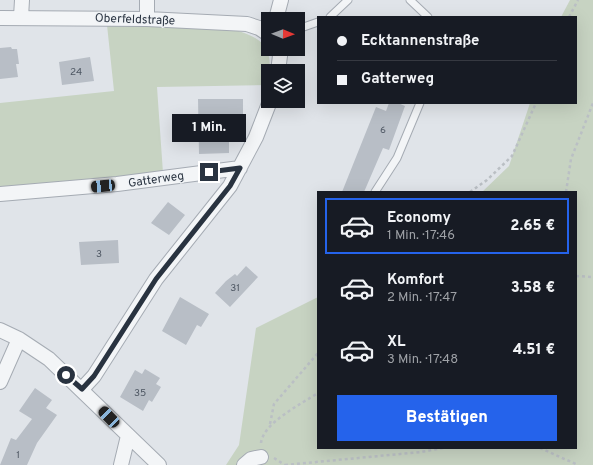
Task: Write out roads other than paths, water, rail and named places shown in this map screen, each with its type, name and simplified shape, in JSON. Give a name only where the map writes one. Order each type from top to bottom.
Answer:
[{"type":"street","points":[[22,0],[22,17]]},
{"type":"street","points":[[147,0],[147,19]]},
{"type":"street","points":[[278,12],[281,0]]},
{"type":"street","name":"Oberfeldstraße","points":[[0,18],[147,19],[247,24],[261,29]]},
{"type":"street","points":[[82,389],[94,376],[156,279],[230,186],[256,137],[267,108]]},
{"type":"street","name":"Gatterweg","points":[[0,194],[118,184],[240,168]]},
{"type":"street","points":[[0,330],[19,339],[50,359],[159,465]]},
{"type":"street","points":[[0,382],[19,339]]},
{"type":"street","points":[[121,465],[128,436]]},
{"type":"street","points":[[244,465],[251,459],[260,457]]},
{"type":"lane","points":[[331,16],[348,0]]},
{"type":"lane","points":[[410,0],[427,16]]},
{"type":"lane","points":[[305,27],[317,22]]},
{"type":"lane","points":[[375,191],[397,158],[420,104]]}]
